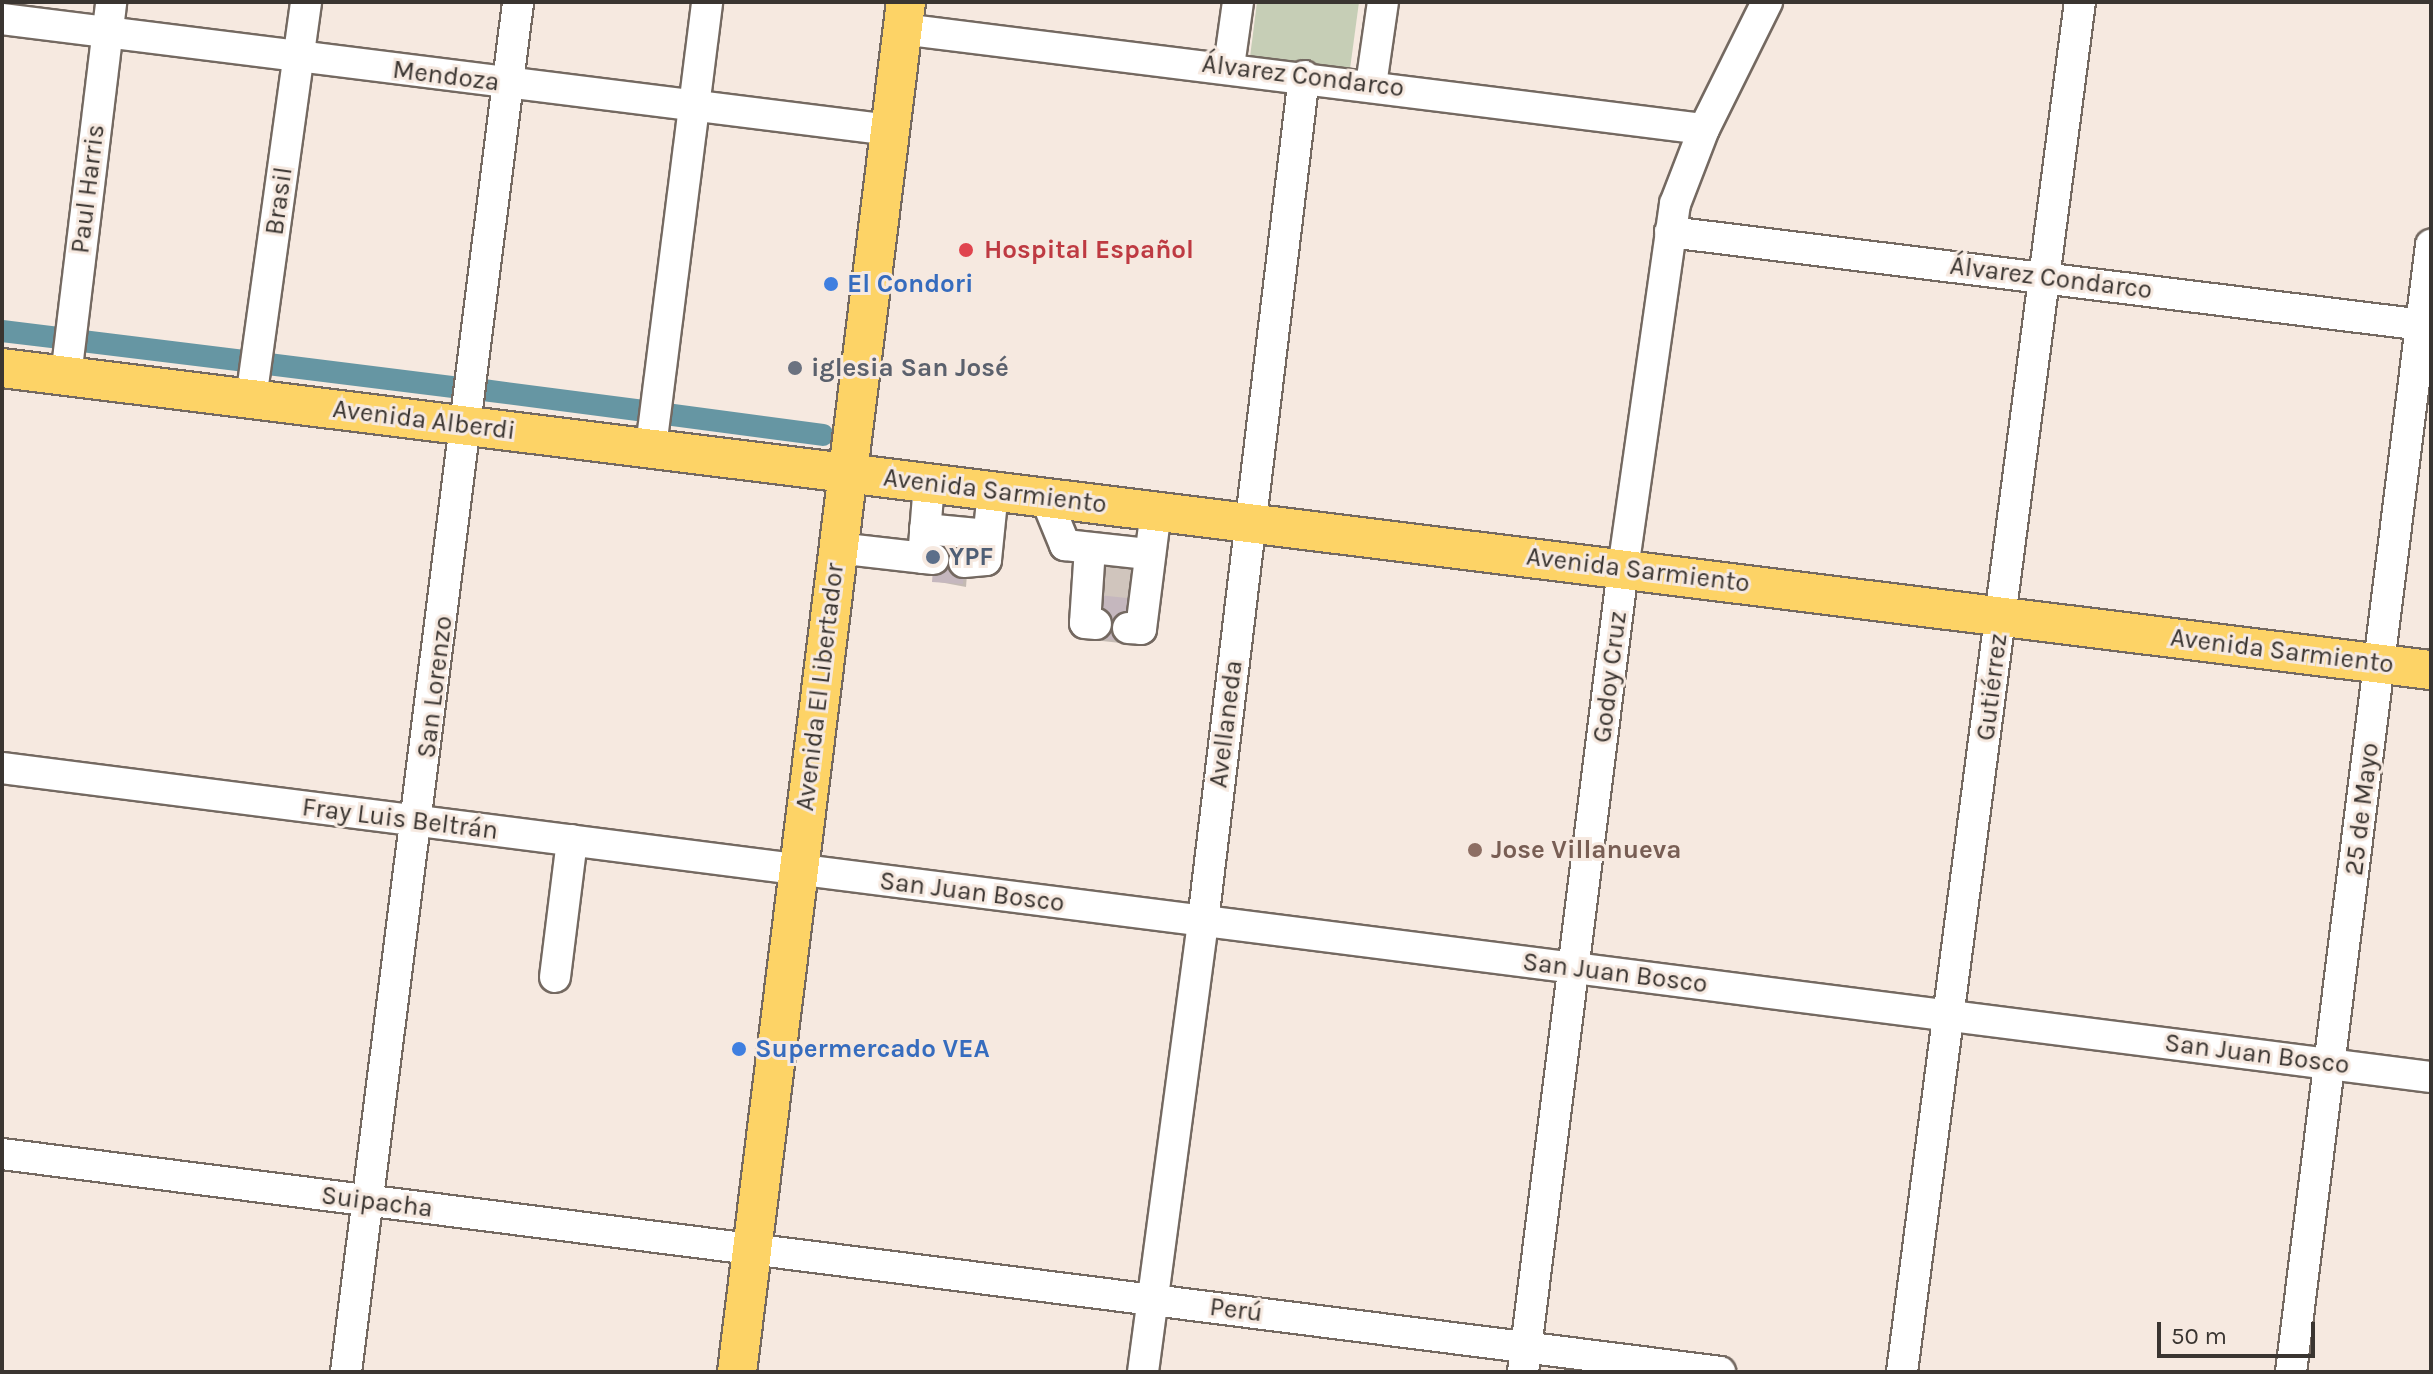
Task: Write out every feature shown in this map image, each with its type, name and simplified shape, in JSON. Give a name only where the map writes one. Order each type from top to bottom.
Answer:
[{"type":"main road","name":"Avenida El Libertador","points":[[737,1372],[904,16]]},
{"type":"main road","name":"Avenida Alberdi","points":[[2,368],[846,473]]},
{"type":"main road","name":"Avenida Sarmiento","points":[[846,473],[2431,670]]},
{"type":"street","name":"Paul Harris","points":[[66,376],[111,2]]},
{"type":"street","name":"Brasil","points":[[251,399],[306,2]]},
{"type":"street","name":"San Lorenzo","points":[[346,1372],[418,821],[518,2]]},
{"type":"street","points":[[651,447],[707,2]]},
{"type":"street","points":[[1229,66],[1238,2]]},
{"type":"street","points":[[1371,85],[1383,2]]},
{"type":"street","name":"Godoy Cruz","points":[[1524,1360],[1577,968],[1623,569],[1675,204],[1704,129],[1767,2]]},
{"type":"street","name":"Gutiérrez","points":[[1902,1372],[2080,2]]},
{"type":"street","name":"Álvarez Condarco","points":[[904,16],[1229,66],[1704,129]]},
{"type":"street","name":"Mendoza","points":[[2,19],[891,130]]},
{"type":"street","name":"Avellaneda","points":[[1143,1372],[1203,921],[1304,76]]},
{"type":"street","name":"Álvarez Condarco","points":[[1670,232],[2426,326]]},
{"type":"street","name":"25 de Mayo","points":[[2291,1372],[2379,663],[2426,326],[2431,245]]},
{"type":"street","points":[[927,549],[929,483]]},
{"type":"street","points":[[964,562],[983,563],[993,491]]},
{"type":"street","points":[[1046,499],[1060,542],[1148,554]]},
{"type":"street","points":[[1128,628],[1141,629],[1138,583],[1148,554],[1156,511]]},
{"type":"street","points":[[837,548],[927,549],[988,535]]},
{"type":"street","points":[[1090,548],[1094,579],[1085,623],[1096,624]]},
{"type":"street","name":"Fray Luis Beltrán","points":[[2,768],[798,870]]},
{"type":"street","points":[[555,977],[572,840]]},
{"type":"street","name":"San Juan Bosco","points":[[798,870],[2431,1077]]},
{"type":"street","name":"Suipacha","points":[[2,1154],[751,1251]]},
{"type":"street","name":"Perú","points":[[751,1251],[1153,1300],[1524,1360],[1720,1372]]},
{"type":"green space","points":[[1257,2],[1359,2],[1350,69],[1250,57]]},
{"type":"building","points":[[935,541],[966,544],[963,584],[932,582]]},
{"type":"building","points":[[1102,564],[1133,566],[1126,641],[1095,638]]},
{"type":"waterway","points":[[2,331],[59,338]]},
{"type":"waterway","points":[[82,341],[244,361]]},
{"type":"waterway","points":[[268,364],[460,388]]},
{"type":"waterway","points":[[483,390],[638,410]]},
{"type":"waterway","points":[[673,415],[823,435]]},
{"type":"tunnel","points":[[1100,580],[1131,583]]},
{"type":"place","name":"Hospital Español","points":[[966,250]]},
{"type":"place","name":"El Condori","points":[[831,284]]},
{"type":"place","name":"iglesia San José","points":[[795,368]]},
{"type":"place","name":"YPF","points":[[933,557]]},
{"type":"place","name":"Jose Villanueva","points":[[1475,850]]},
{"type":"place","name":"Supermercado VEA","points":[[739,1049]]}]
